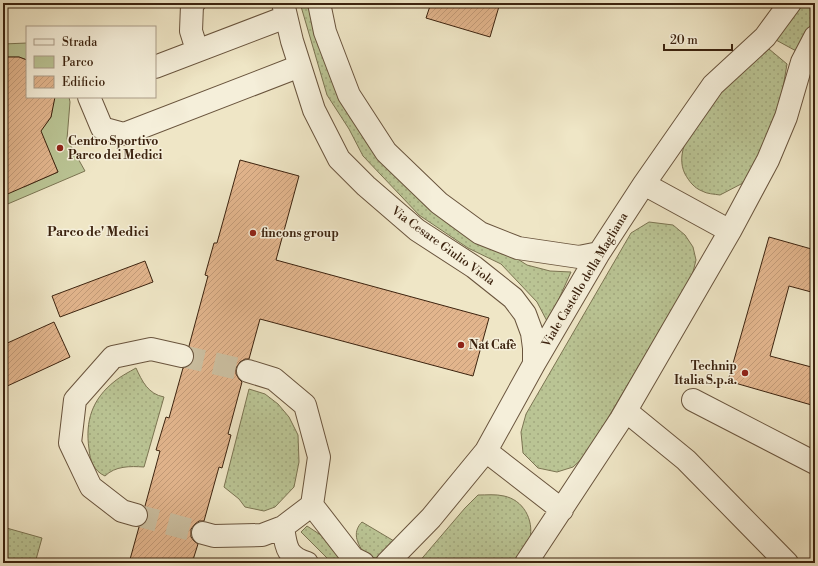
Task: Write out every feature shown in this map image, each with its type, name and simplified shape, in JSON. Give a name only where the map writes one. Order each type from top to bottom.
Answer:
[{"type":"street","points":[[194,3],[192,5],[191,31],[197,50]]},
{"type":"street","points":[[319,3],[325,32],[349,95],[386,152],[439,203],[480,233],[518,248],[579,257],[600,253]]},
{"type":"street","name":"Viale Castello della Magliana","points":[[387,563],[431,518],[486,451],[534,364],[600,253],[644,184],[713,85],[765,37],[790,3]]},
{"type":"street","points":[[156,67],[197,50],[284,10]]},
{"type":"street","name":"Via Cesare Giulio Viola","points":[[284,10],[314,110],[339,159],[366,186],[417,230],[474,267],[513,298],[525,314],[532,333],[534,364]]},
{"type":"street","points":[[526,563],[626,411],[730,231],[768,160],[786,117],[802,62],[815,37]]},
{"type":"street","points":[[89,98],[102,128],[124,134],[300,66]]},
{"type":"street","points":[[644,184],[730,231]]},
{"type":"street","points":[[136,515],[122,511],[91,487],[70,443],[75,400],[113,357],[151,348],[182,356]]},
{"type":"street","points":[[203,533],[214,536],[262,535],[283,527],[312,505],[319,457],[305,405],[274,378],[248,372]]},
{"type":"street","points":[[693,400],[815,463]]},
{"type":"street","points":[[626,411],[686,460],[787,563]]},
{"type":"street","points":[[486,451],[562,510]]},
{"type":"street","points":[[312,505],[353,558],[362,563]]},
{"type":"street","points":[[283,527],[287,550],[299,560],[307,563]]},
{"type":"green space","points":[[300,3],[314,3],[331,60],[426,201],[527,265],[550,271],[571,272],[548,323],[537,302],[501,264],[468,248],[419,215],[363,156],[349,129],[327,95]]},
{"type":"green space","points":[[800,3],[815,3],[815,19],[798,52],[776,40]]},
{"type":"green space","points":[[26,43],[26,60],[19,57],[3,57],[3,44]]},
{"type":"green space","points":[[769,49],[787,64],[779,112],[757,160],[743,183],[720,195],[699,190],[690,182],[685,174],[682,158],[686,141],[696,123],[709,106],[725,89]]},
{"type":"green space","name":"Centro Sportivo Parco dei Medici","points":[[54,98],[69,98],[67,139],[85,171],[3,206],[3,143],[39,133],[51,117]],"holes":[[[43,138],[58,172],[24,187]]]},
{"type":"green space","points":[[649,222],[673,225],[685,235],[693,247],[696,260],[692,276],[586,455],[573,467],[557,472],[538,468],[523,453],[521,432],[526,414],[631,233]]},
{"type":"green space","points":[[136,368],[146,386],[154,393],[164,397],[144,467],[118,468],[105,476],[95,468],[92,461],[88,439],[89,420],[96,403],[107,388],[120,377]]},
{"type":"green space","points":[[249,389],[265,394],[278,404],[289,417],[298,435],[299,462],[294,487],[275,507],[264,511],[245,507],[239,499],[224,487]]},
{"type":"green space","points":[[478,495],[498,495],[511,498],[522,506],[526,512],[530,524],[530,539],[526,548],[515,563],[418,563],[465,508]]},
{"type":"green space","points":[[362,522],[394,541],[378,558],[367,557],[358,552],[362,550],[357,540],[356,532]]},
{"type":"green space","points":[[307,526],[336,545],[345,556],[332,563],[301,532]]},
{"type":"green space","points":[[3,527],[42,538],[35,563],[3,563]]},
{"type":"building","points":[[431,3],[500,3],[490,37],[426,18]]},
{"type":"building","points":[[3,57],[19,57],[26,60],[26,98],[55,98],[51,117],[41,131],[58,172],[3,196]]},
{"type":"building","points":[[240,160],[299,176],[276,260],[489,318],[473,376],[260,319],[249,359],[245,359],[240,362],[236,368],[236,374],[242,382],[228,434],[231,435],[222,468],[219,467],[204,521],[199,521],[191,529],[191,537],[198,544],[192,563],[129,563],[139,527],[145,524],[148,518],[148,512],[145,506],[160,451],[156,450],[166,417],[169,418],[183,368],[191,365],[194,359],[194,352],[189,346],[208,276],[205,275],[214,243],[217,243]]},
{"type":"building","points":[[769,237],[815,250],[815,293],[789,286],[770,356],[815,368],[815,406],[728,381]]},
{"type":"building","points":[[145,261],[153,282],[60,317],[52,296]]},
{"type":"building","points":[[54,322],[70,357],[3,388],[3,345]]},
{"type":"tunnel","points":[[182,356],[248,371]]},
{"type":"tunnel","points":[[136,515],[203,533]]},
{"type":"place","name":"Centro Sportivo Parco dei Medici","points":[[60,148]]},
{"type":"place","name":"fincons group","points":[[253,233]]},
{"type":"place","name":"Nat Cafè","points":[[461,345]]},
{"type":"place","name":"Technip Italia S.p.a.","points":[[745,373]]},
{"type":"district","name":"Parco de' Medici","points":[[98,232]]}]
